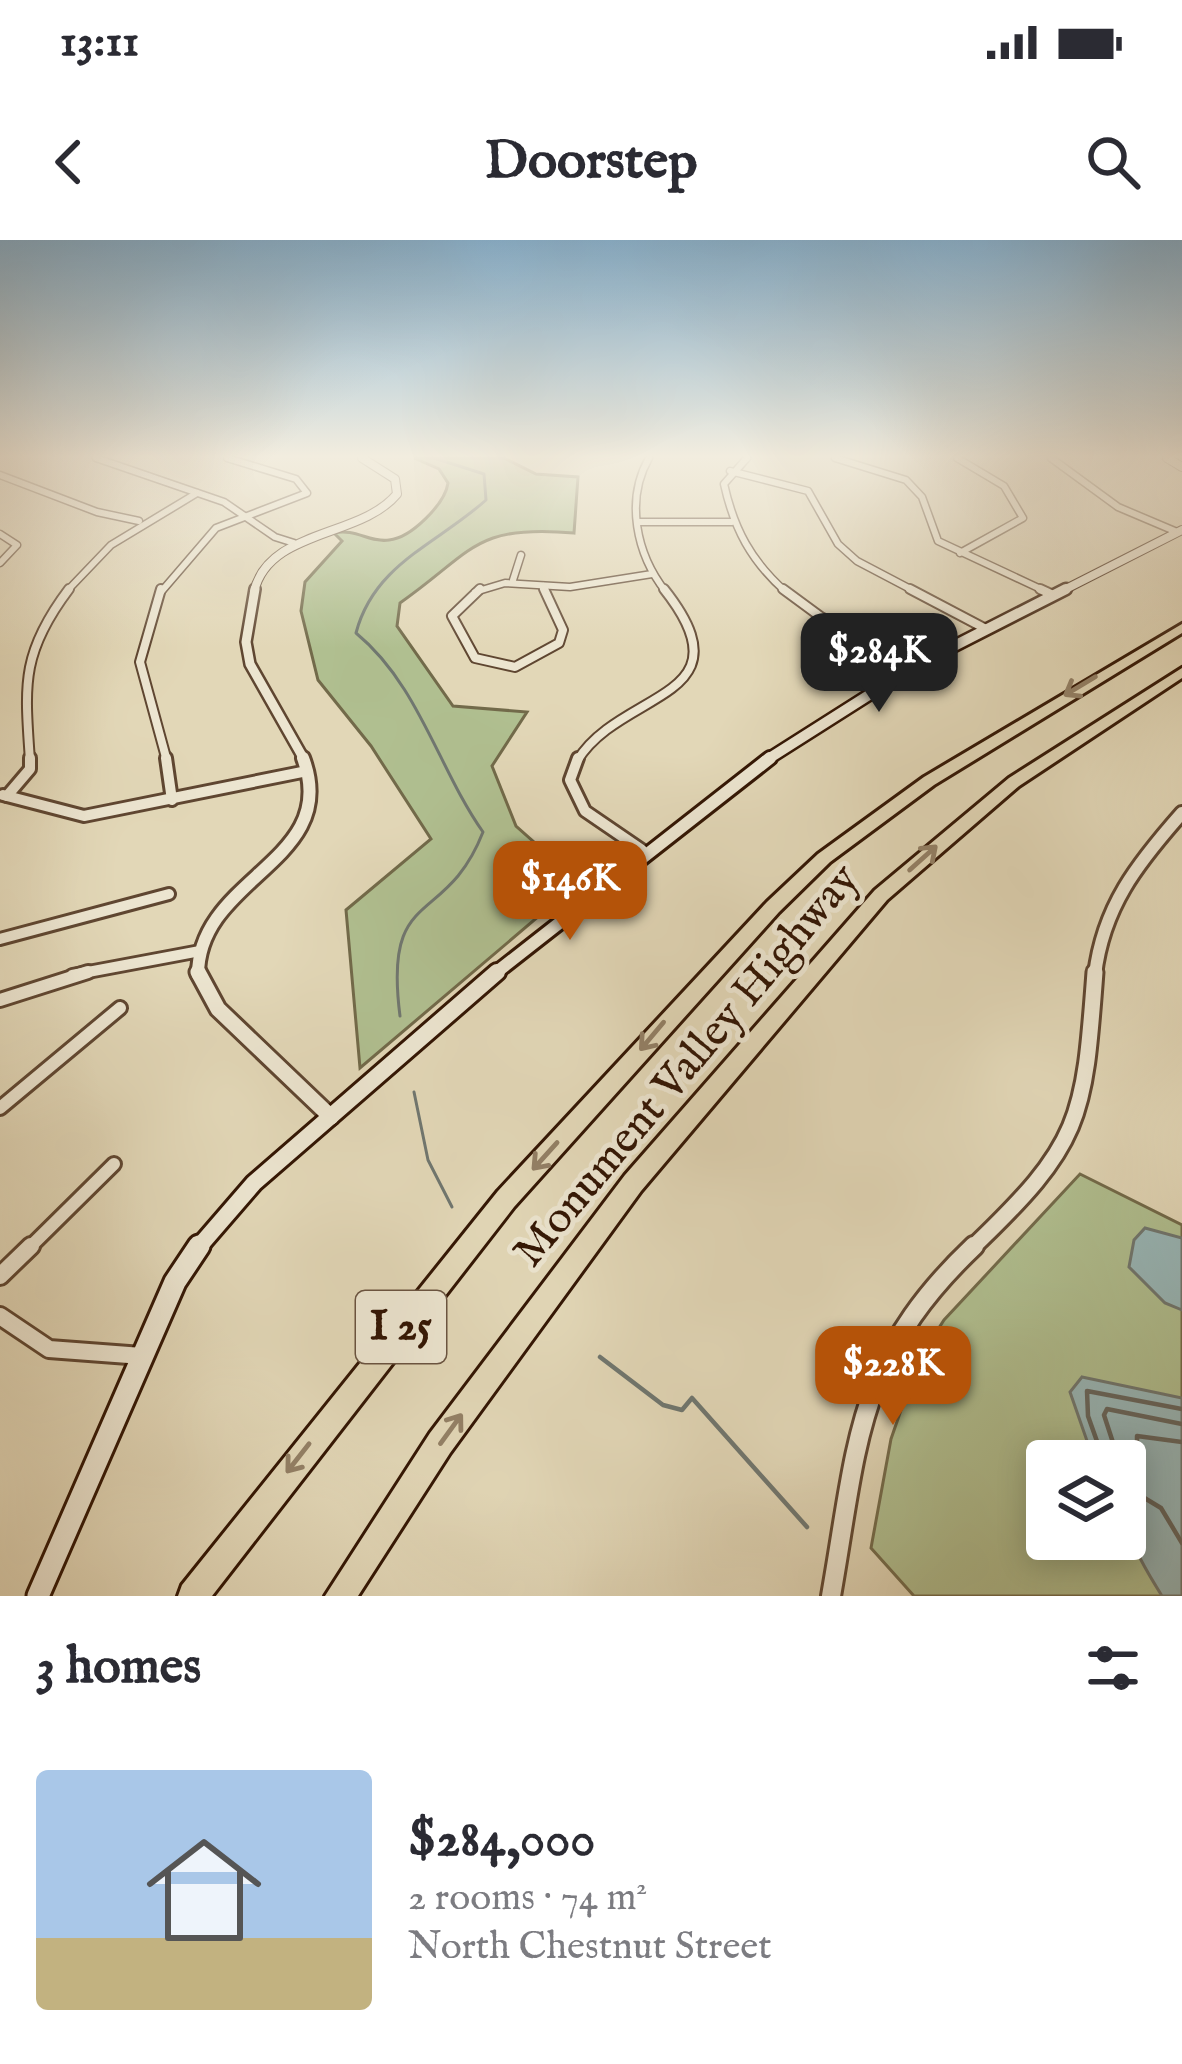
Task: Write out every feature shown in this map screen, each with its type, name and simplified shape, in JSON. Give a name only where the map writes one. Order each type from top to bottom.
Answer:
[{"type":"highway","name":"Monument Valley Highway","points":[[193,1596],[506,1199],[680,1003],[824,858],[999,736],[1182,628]]},
{"type":"highway","name":"Monument Valley Highway","points":[[340,1596],[440,1443],[686,1120],[881,895],[973,814],[1182,673]]},
{"type":"main road","points":[[38,1596],[142,1356],[201,1240],[236,1200],[642,850],[735,780],[913,667],[1180,531]]},
{"type":"street","points":[[3,795],[31,770],[24,687],[67,590],[139,521]]},
{"type":"street","points":[[172,800],[170,771],[142,681],[141,655],[167,577],[211,531],[237,521]]},
{"type":"street","points":[[254,521],[275,538],[294,543]]},
{"type":"street","points":[[331,1117],[208,999],[198,980],[200,951],[214,913],[298,835],[312,798],[307,771],[246,646],[258,578],[294,543],[361,521]]},
{"type":"street","points":[[828,521],[838,544],[857,561],[986,628]]},
{"type":"street","points":[[928,521],[932,536],[960,554],[1053,595]]},
{"type":"street","points":[[960,554],[1017,521]]},
{"type":"street","points":[[642,850],[585,811],[571,780],[585,744],[672,689],[694,662],[697,641],[690,622],[652,574],[638,522],[732,522],[749,560],[777,588],[913,667]]},
{"type":"street","points":[[0,534],[17,545],[0,563]]},
{"type":"street","points":[[513,580],[520,556]]},
{"type":"street","points":[[543,586],[563,630],[559,644],[526,664],[492,666],[476,658],[452,616],[480,587],[513,580],[543,586],[652,574]]},
{"type":"street","points":[[3,795],[71,816],[307,771]]},
{"type":"street","points":[[831,1596],[872,1400],[889,1348],[915,1306],[1023,1196],[1072,1130],[1089,1077],[1104,925],[1124,886],[1182,813]]},
{"type":"street","points":[[0,939],[169,893]]},
{"type":"street","points":[[0,1000],[64,977],[200,951]]},
{"type":"street","points":[[0,1108],[120,1008]]},
{"type":"street","points":[[0,1276],[114,1164]]},
{"type":"street","points":[[0,1316],[49,1349],[142,1356]]},
{"type":"green space","points":[[423,521],[575,521],[574,533],[515,533],[477,545],[400,603],[397,626],[453,706],[527,712],[492,766],[516,826],[579,882],[360,1068],[346,910],[431,839],[371,746],[318,680],[301,611],[305,582],[342,541],[334,533],[389,540]]},
{"type":"green space","points":[[1080,1174],[1182,1225],[1182,1596],[914,1596],[871,1548],[891,1439],[918,1361],[944,1320]]},
{"type":"water","points":[[1145,1228],[1182,1238],[1182,1310],[1165,1303],[1129,1267],[1134,1240]]},
{"type":"water","points":[[1082,1377],[1182,1398],[1182,1596],[1162,1596],[1141,1560],[1146,1560],[1146,1440],[1087,1440],[1070,1392]]},
{"type":"waterway","points":[[400,1016],[397,974],[400,945],[409,925],[452,883],[483,832],[412,702],[378,654],[356,633],[365,609],[392,572],[460,521]]},
{"type":"waterway","points":[[414,1092],[428,1160],[452,1207]]},
{"type":"waterway","points":[[600,1357],[663,1405],[682,1410],[692,1398],[807,1527]]}]
